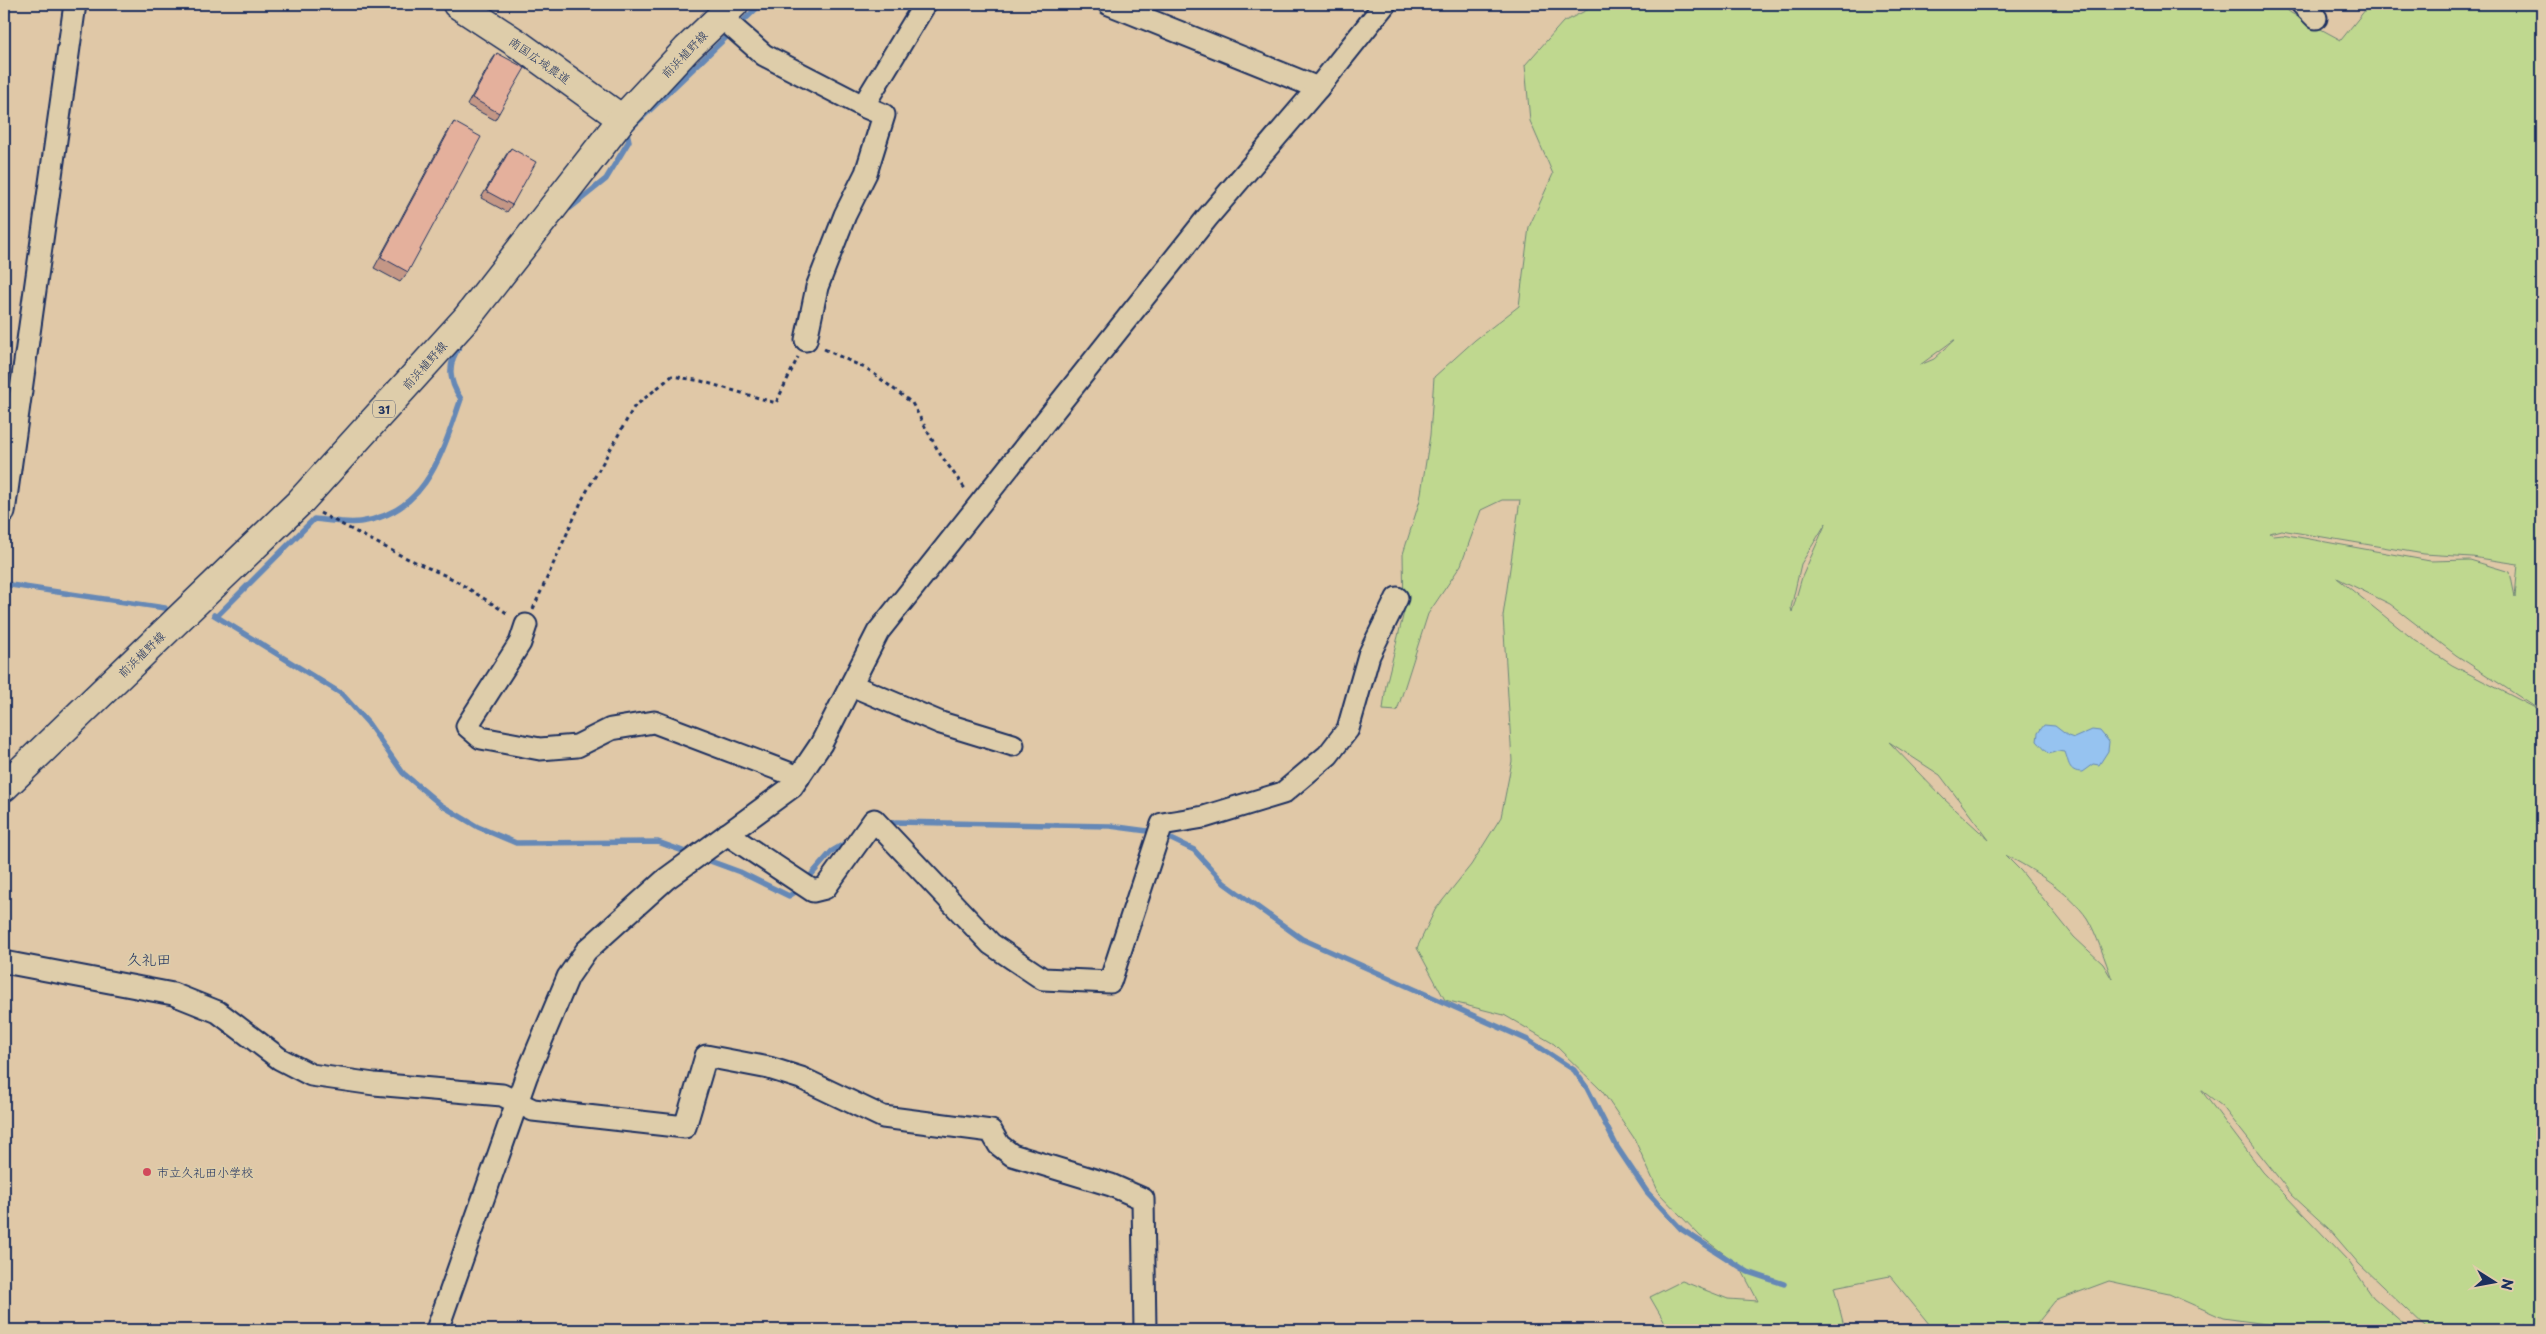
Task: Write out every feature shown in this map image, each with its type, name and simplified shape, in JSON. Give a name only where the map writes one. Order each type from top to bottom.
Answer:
[{"type":"main road","name":"南国広域農道","points":[[456,4],[518,44],[622,119]]},
{"type":"main road","name":"前浜植野線","points":[[4,787],[300,502],[466,319],[622,119],[687,49],[728,10]]},
{"type":"street","points":[[4,512],[75,4]]},
{"type":"street","points":[[862,106],[925,4]]},
{"type":"street","points":[[1109,4],[1318,88]]},
{"type":"street","points":[[437,1330],[517,1102],[568,977],[586,950],[666,879],[792,787],[821,744],[878,632],[1207,218],[1318,88],[1385,4]]},
{"type":"street","points":[[728,10],[764,55],[862,106],[884,115],[866,173],[845,215],[817,287],[806,340]]},
{"type":"street","points":[[727,834],[813,891],[825,888],[874,820],[991,944],[1044,979],[1110,982],[1162,824],[1204,817],[1283,793],[1328,755],[1348,729],[1369,655],[1397,598]]},
{"type":"street","points":[[526,625],[520,644],[467,726],[481,738],[540,749],[577,746],[611,729],[654,722],[799,777]]},
{"type":"street","points":[[851,685],[941,723],[1013,745]]},
{"type":"street","points":[[4,962],[173,994],[218,1012],[280,1059],[311,1075],[374,1084],[502,1095],[533,1110],[685,1127],[706,1056],[769,1068],[801,1078],[883,1117],[991,1131],[999,1145],[1012,1155],[1111,1185],[1144,1199],[1145,1330]]},
{"type":"path","points":[[300,502],[402,556],[453,579],[526,625],[583,498],[634,407],[672,376],[701,381],[776,403],[806,340],[869,370],[912,403],[940,454],[978,506]]},
{"type":"green space","points":[[1599,4],[2279,4],[2291,13],[2341,40],[2370,4],[2542,4],[2542,390],[2540,390],[2542,391],[2542,1140],[2537,1155],[2542,1158],[2542,1330],[2428,1330],[2359,1264],[2329,1229],[2292,1195],[2222,1106],[2201,1090],[2263,1172],[2349,1262],[2373,1297],[2411,1330],[2309,1330],[2223,1318],[2169,1294],[2109,1281],[2055,1301],[2032,1330],[1934,1330],[1890,1276],[1834,1287],[1845,1330],[1663,1330],[1665,1323],[1650,1297],[1682,1281],[1728,1299],[1758,1301],[1739,1265],[1700,1236],[1659,1193],[1634,1138],[1602,1091],[1554,1044],[1504,1015],[1445,1000],[1417,948],[1435,910],[1471,865],[1501,817],[1512,761],[1503,616],[1520,500],[1502,500],[1481,510],[1461,565],[1428,614],[1397,711],[1383,710],[1386,685],[1404,612],[1403,554],[1420,500],[1430,435],[1434,377],[1475,340],[1519,306],[1529,227],[1553,174],[1530,121],[1525,65],[1563,22]],"holes":[[[1954,340],[1934,359],[1920,365]],[[1826,523],[1802,577],[1792,612],[1791,608],[1801,564]],[[2281,530],[2424,554],[2472,557],[2518,564],[2515,597],[2510,572],[2470,560],[2430,561],[2282,534],[2273,535],[2270,533]],[[2337,578],[2390,604],[2456,655],[2541,711],[2452,665],[2413,639]],[[1889,742],[1940,775],[1989,840],[1944,799]],[[2005,855],[2050,882],[2080,909],[2094,931],[2112,979],[2103,964],[2074,937],[2021,871]]]},
{"type":"water","points":[[2044,725],[2055,726],[2068,736],[2074,738],[2092,730],[2100,731],[2109,742],[2108,751],[2099,765],[2093,764],[2082,772],[2077,772],[2070,766],[2065,752],[2058,751],[2049,754],[2037,741],[2038,733]]},
{"type":"water","points":[[2524,1324],[2537,1327],[2540,1330],[2508,1330]]},
{"type":"building","points":[[497,53],[525,68],[499,113],[472,98]]},
{"type":"building","points":[[454,122],[481,137],[408,272],[381,257]]},
{"type":"building","points":[[511,148],[536,162],[512,205],[486,191]]},
{"type":"waterway","points":[[570,208],[606,179],[629,141],[627,132],[761,4]]},
{"type":"waterway","points":[[218,615],[314,519],[360,522],[383,516],[401,507],[416,493],[429,477],[438,459],[447,440],[461,399],[454,385],[451,372],[453,358],[461,344]]},
{"type":"waterway","points":[[4,584],[165,608]]},
{"type":"waterway","points":[[214,615],[342,694],[368,723],[403,773],[441,805],[478,827],[516,843],[658,842],[691,854]]},
{"type":"waterway","points":[[885,825],[896,822],[1110,826],[1155,832]]},
{"type":"waterway","points":[[1163,835],[1194,850],[1224,883],[1302,939],[1528,1040],[1574,1070],[1587,1088],[1617,1147],[1647,1192],[1681,1229],[1748,1272],[1784,1284]]},
{"type":"waterway","points":[[805,882],[832,851],[849,841]]},
{"type":"waterway","points":[[702,858],[740,872],[789,896],[800,889]]},
{"type":"place","name":"市立久礼田小学校","points":[[147,1172]]},
{"type":"district","name":"久礼田","points":[[149,958]]}]
